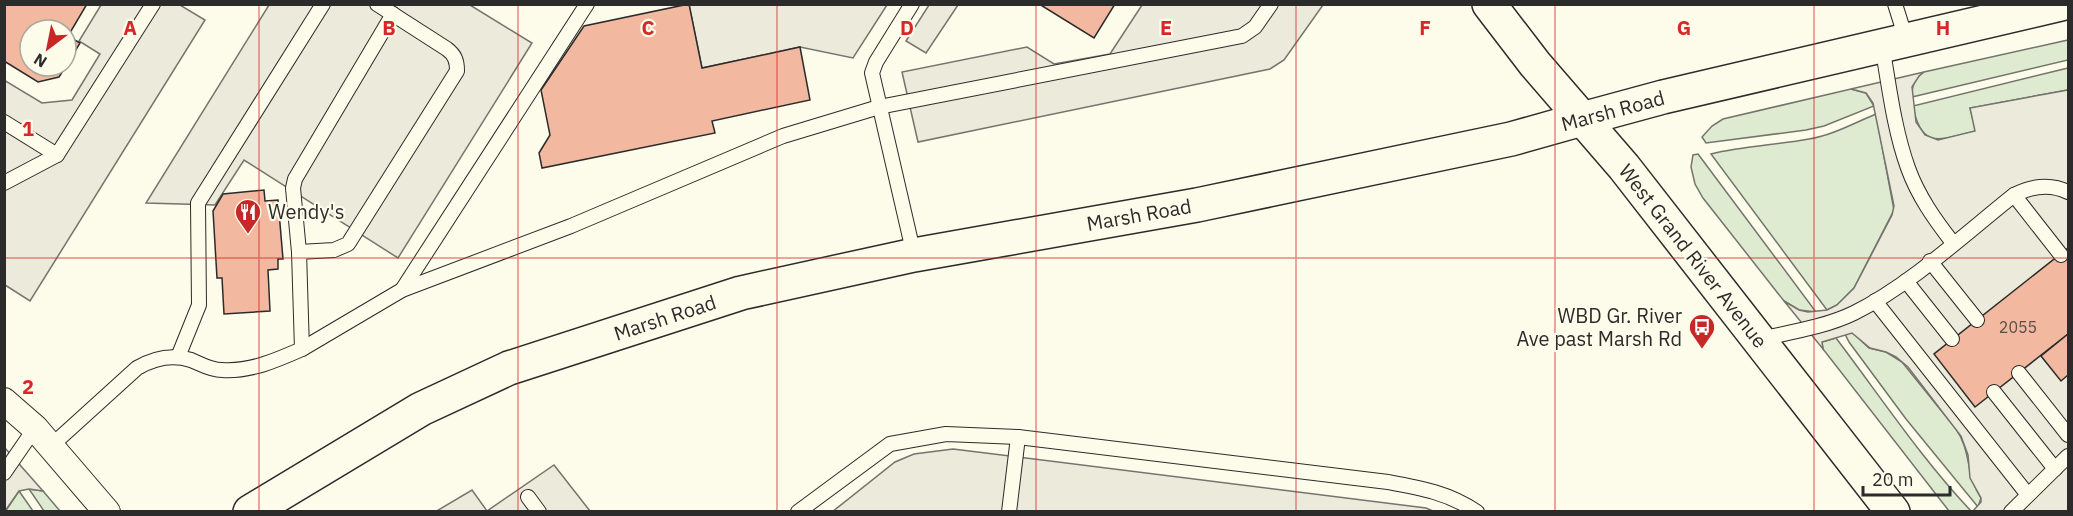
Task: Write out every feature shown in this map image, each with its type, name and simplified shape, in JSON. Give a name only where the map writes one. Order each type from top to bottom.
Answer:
[{"type":"main road","name":"West Grand River Avenue","points":[[1489,4],[1535,64],[1624,167],[1893,512]]},
{"type":"main road","name":"Marsh Road","points":[[249,512],[421,409],[509,368],[741,293],[914,255],[1197,205],[1511,138],[1663,97],[2061,4]]},
{"type":"street","points":[[4,401],[43,437],[107,512]]},
{"type":"lane","points":[[4,183],[57,155],[153,4]]},
{"type":"lane","points":[[178,357],[199,305],[198,203],[323,4]]},
{"type":"lane","points":[[299,252],[340,249],[348,244],[457,71],[457,62],[453,54],[377,4]]},
{"type":"lane","points":[[402,290],[587,4]]},
{"type":"lane","points":[[912,4],[873,67],[873,79],[914,255]]},
{"type":"lane","points":[[4,473],[43,437],[137,368],[157,358],[178,357],[218,370],[231,371],[269,362],[302,349],[402,290],[571,226],[783,136],[879,107],[1242,36],[1255,27],[1271,4]]},
{"type":"lane","points":[[1895,4],[1894,42],[1900,143],[1909,170],[1936,220],[1953,243]]},
{"type":"lane","points":[[302,349],[299,252],[293,188],[295,179],[393,14]]},
{"type":"lane","points":[[4,122],[57,155]]},
{"type":"lane","points":[[1758,340],[1830,322],[1875,301],[1906,281],[2014,195],[2036,186],[2062,189],[2068,192]]},
{"type":"lane","points":[[2014,195],[2061,255]]},
{"type":"lane","points":[[1930,261],[1977,320]]},
{"type":"lane","points":[[1906,281],[1953,339]]},
{"type":"lane","points":[[1875,301],[2028,495]]},
{"type":"lane","points":[[2019,373],[2068,435]]},
{"type":"lane","points":[[1994,392],[2055,469]]},
{"type":"lane","points":[[798,512],[890,444],[946,434],[1018,437],[1388,482],[1446,494],[1477,512]]},
{"type":"lane","points":[[1009,512],[1018,437]]},
{"type":"lane","points":[[2011,512],[2068,456]]},
{"type":"lane","points":[[528,497],[539,512]]},
{"type":"green space","points":[[2068,40],[2068,60],[1912,97],[1914,83],[1924,72]]},
{"type":"green space","points":[[2068,68],[2068,90],[1970,108],[1976,131],[1953,137],[1934,138],[1927,136],[1921,130],[1917,120],[1913,106]]},
{"type":"green space","points":[[1851,89],[1866,93],[1874,106],[1824,126],[1806,130],[1706,143],[1702,137],[1712,126],[1723,119]]},
{"type":"green space","points":[[1876,114],[1894,210],[1854,288],[1837,305],[1827,310],[1711,154],[1818,137]]},
{"type":"green space","points":[[1698,154],[1816,312],[1799,310],[1784,301],[1703,198],[1695,184],[1691,167],[1693,155]]},
{"type":"green space","points":[[1849,332],[1869,348],[1886,352],[1902,362],[1956,429],[1964,446],[1976,490],[1981,498],[1978,507],[1906,419],[1849,342],[1845,334]]},
{"type":"green space","points":[[1836,338],[1918,448],[1971,511],[1949,511],[1823,349],[1822,342]]},
{"type":"green space","points":[[29,489],[43,491],[60,511],[44,511]]},
{"type":"green space","points":[[19,491],[33,511],[5,512]]},
{"type":"shaded area","points":[[101,5],[180,5],[205,20],[30,301],[5,285],[4,80],[42,103],[72,100],[100,54],[79,41]]},
{"type":"shaded area","points":[[269,5],[470,5],[532,43],[398,258],[244,160],[215,205],[146,203]]},
{"type":"shaded area","points":[[689,5],[887,5],[853,58],[800,47],[702,68]]},
{"type":"shaded area","points":[[929,5],[958,5],[926,53],[906,41]]},
{"type":"shaded area","points":[[1142,5],[1323,5],[1284,60],[1270,69],[918,142],[902,72],[1027,47],[1054,64],[1110,54]]},
{"type":"shaded area","points":[[1924,72],[1912,87],[1916,122],[1925,135],[1938,140],[1975,131],[1970,108],[2068,90],[2068,511],[1973,511],[1981,502],[1981,498],[1970,478],[1968,455],[1961,436],[1908,367],[1886,352],[1870,348],[1852,333],[1822,342],[1823,349],[1784,301],[1799,310],[1808,312],[1827,310],[1837,305],[1854,288],[1892,215],[1894,206],[1873,103],[1866,93],[1851,89]]},
{"type":"shaded area","points":[[5,448],[43,491],[29,489],[19,491],[5,511]]},
{"type":"shaded area","points":[[953,449],[1426,508],[1433,511],[832,512],[895,462],[914,454]]},
{"type":"shaded area","points":[[554,465],[590,511],[435,512],[472,490],[487,511]]},
{"type":"building","points":[[4,4],[87,4],[78,19],[18,18],[18,70],[4,61]]},
{"type":"building","points":[[689,4],[702,68],[800,47],[810,100],[712,121],[715,133],[542,168],[539,153],[550,135],[541,90],[584,26]]},
{"type":"building","points":[[1039,4],[1115,4],[1094,38]]},
{"type":"building","points":[[32,78],[55,78],[38,82]]},
{"type":"building","name":"Wendy's","points":[[264,190],[265,201],[278,200],[283,259],[278,259],[278,269],[268,270],[270,311],[224,314],[222,278],[217,278],[213,211],[223,194]]},
{"type":"building","points":[[2068,248],[2068,334],[1975,407],[1934,354]]},
{"type":"building","points":[[2068,334],[2068,375],[2061,381],[2041,356]]},
{"type":"place","name":"Wendy's","points":[[248,235]]},
{"type":"place","name":"WBD Gr. River Ave past Marsh Rd","points":[[1702,350]]}]
